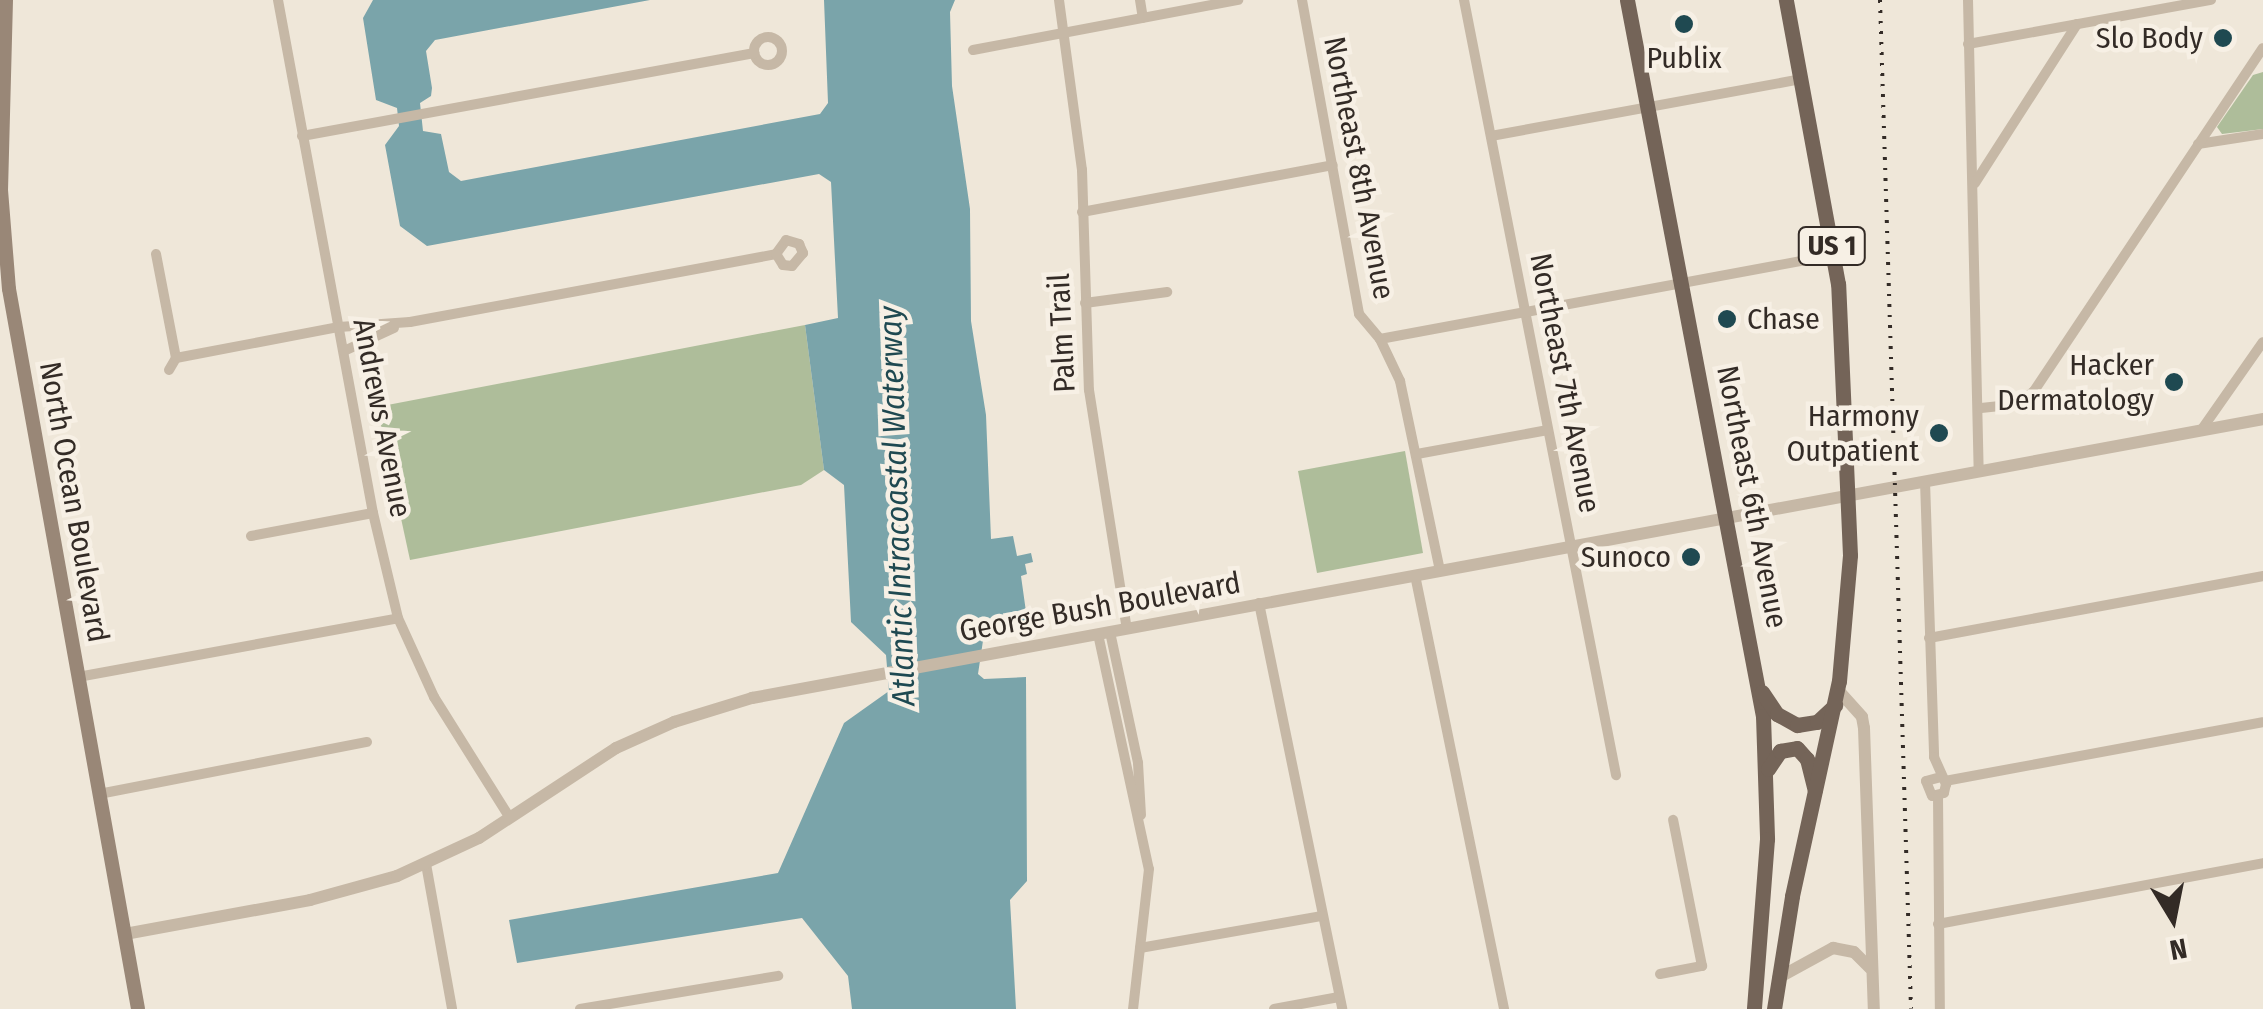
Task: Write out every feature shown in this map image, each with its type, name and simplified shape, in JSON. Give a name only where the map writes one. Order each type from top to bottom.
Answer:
[{"type":"main road","name":"North Ocean Boulevard","points":[[6,0],[1,190],[9,288],[138,1009]]},
{"type":"main road","name":"Northeast 6th Avenue","points":[[1627,0],[1760,688],[1767,771],[1766,873],[1754,1009]]},
{"type":"main road","name":"US 1","points":[[1774,1009],[1836,698],[1850,571],[1834,255],[1786,0]]},
{"type":"main road","points":[[1760,688],[1777,714],[1796,725],[1816,722],[1836,698]]},
{"type":"main road","points":[[1767,771],[1780,751],[1797,748],[1807,760],[1816,794]]},
{"type":"street","name":"Andrews Avenue","points":[[278,0],[374,513],[398,618],[434,697],[510,818]]},
{"type":"street","name":"Palm Trail","points":[[1060,0],[1082,170],[1088,390],[1127,629]]},
{"type":"street","points":[[1140,0],[1143,18]]},
{"type":"street","points":[[973,50],[1238,0]]},
{"type":"street","name":"Northeast 8th Avenue","points":[[1302,0],[1359,314],[1380,339],[1400,381],[1440,571]]},
{"type":"street","name":"Northeast 7th Avenue","points":[[1464,0],[1616,775]]},
{"type":"street","points":[[1968,0],[1981,408],[1979,471]]},
{"type":"street","points":[[1968,44],[2211,0]]},
{"type":"street","points":[[1974,186],[2077,24]]},
{"type":"street","points":[[1981,408],[2017,404],[2034,391],[2263,48]]},
{"type":"street","points":[[302,136],[754,53]]},
{"type":"street","points":[[1490,136],[1802,80]]},
{"type":"street","points":[[2198,144],[2263,134]]},
{"type":"street","points":[[1082,212],[1334,165]]},
{"type":"street","points":[[156,254],[176,358],[169,370]]},
{"type":"street","points":[[176,358],[340,327],[410,322],[776,254]]},
{"type":"street","points":[[1380,339],[1834,255]]},
{"type":"street","points":[[1085,303],[1167,292]]},
{"type":"street","points":[[344,351],[363,338],[410,322]]},
{"type":"street","points":[[2202,429],[2263,342]]},
{"type":"street","name":"George Bush Boulevard","points":[[124,934],[354,890],[426,864],[510,818],[584,766],[674,722],[752,698],[2263,419]]},
{"type":"street","points":[[1417,454],[1548,430]]},
{"type":"street","points":[[1925,480],[1938,786],[1940,1009]]},
{"type":"street","points":[[251,536],[374,513]]},
{"type":"street","points":[[1415,576],[1504,1009]]},
{"type":"street","points":[[1929,638],[2263,576]]},
{"type":"street","points":[[1259,603],[1340,1003],[1274,1009]]},
{"type":"street","points":[[78,678],[398,618]]},
{"type":"street","points":[[1104,633],[1138,763],[1140,822],[1149,868],[1133,1009]]},
{"type":"street","points":[[1836,698],[1862,717],[1864,728],[1874,1009]]},
{"type":"street","points":[[1938,786],[2263,722]]},
{"type":"street","points":[[99,794],[367,742]]},
{"type":"street","points":[[1660,974],[1702,966],[1673,820]]},
{"type":"street","points":[[1938,924],[2263,863]]},
{"type":"street","points":[[426,864],[452,1009]]},
{"type":"street","points":[[1140,948],[1322,916]]},
{"type":"street","points":[[1778,978],[1833,948],[1854,952],[1872,970]]},
{"type":"street","points":[[580,1009],[778,976]]},
{"type":"green space","points":[[2263,72],[2263,129],[2222,134],[2217,127],[2253,75]]},
{"type":"green space","points":[[805,325],[824,470],[801,485],[410,560],[377,407]]},
{"type":"green space","points":[[1405,451],[1423,553],[1317,573],[1298,471]]},
{"type":"water","name":"Atlantic Intracoastal Waterway","points":[[373,0],[650,0],[435,40],[426,51],[432,88],[431,96],[420,103],[423,131],[441,134],[449,172],[461,181],[820,114],[828,103],[824,0],[955,0],[950,12],[952,86],[970,209],[971,321],[986,415],[991,539],[1013,536],[1017,556],[1031,553],[1033,562],[1025,564],[1027,574],[1021,576],[1027,619],[1020,628],[984,634],[978,674],[984,679],[1026,677],[1027,881],[1010,900],[1016,1009],[852,1009],[848,976],[802,918],[517,963],[509,920],[778,873],[844,723],[889,691],[886,655],[851,622],[844,485],[824,470],[805,325],[838,318],[831,182],[819,174],[427,246],[400,226],[385,145],[399,126],[397,108],[376,100],[363,18]]},
{"type":"railway","points":[[1880,0],[1911,1009]]},
{"type":"place","name":"Publix","points":[[1684,24]]},
{"type":"place","name":"Slo Body","points":[[2223,38]]},
{"type":"place","name":"Chase","points":[[1727,319]]},
{"type":"place","name":"Hacker Dermatology","points":[[2174,382]]},
{"type":"place","name":"Harmony Outpatient","points":[[1939,433]]},
{"type":"place","name":"Sunoco","points":[[1691,557]]}]
